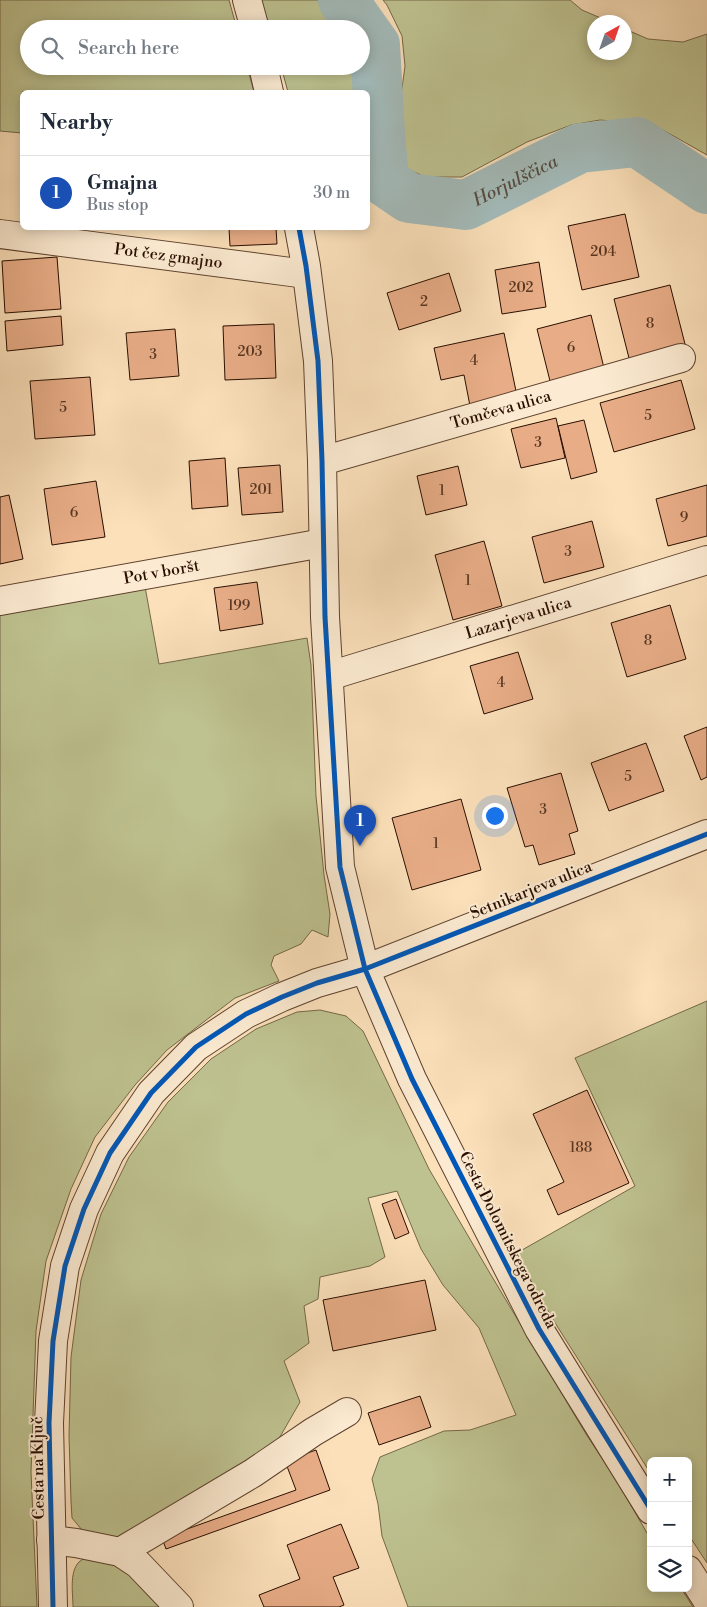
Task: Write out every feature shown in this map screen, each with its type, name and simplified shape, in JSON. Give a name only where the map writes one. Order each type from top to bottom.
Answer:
[{"type":"street","points":[[247,0],[253,20]]},
{"type":"street","points":[[265,75],[269,90]]},
{"type":"street","name":"Cesta Dolomitskega odreda","points":[[299,230],[318,361],[325,617],[340,867],[365,969],[412,1079],[539,1329],[647,1504]]},
{"type":"street","name":"Pot čez gmajno","points":[[0,234],[306,274]]},
{"type":"street","name":"Tomčeva ulica","points":[[322,461],[681,358]]},
{"type":"street","name":"Pot v boršt","points":[[0,601],[323,543]]},
{"type":"street","name":"Lazarjeva ulica","points":[[329,676],[707,560]]},
{"type":"street","name":"Setnikarjeva ulica","points":[[365,969],[707,834]]},
{"type":"street","name":"Cesta na Ključ","points":[[53,1607],[49,1423],[53,1341],[65,1266],[84,1209],[110,1153],[151,1093],[196,1047],[246,1014],[282,997],[316,983],[365,969]]},
{"type":"street","points":[[120,1552],[254,1473],[312,1432],[347,1412]]},
{"type":"street","name":"Cesta na Ključ","points":[[52,1540],[120,1552],[138,1564],[179,1607]]},
{"type":"street","points":[[692,1576],[707,1600]]},
{"type":"green space","points":[[0,0],[229,0],[235,20],[20,20],[20,75],[249,75],[253,90],[20,90],[20,133],[0,131]]},
{"type":"green space","points":[[261,0],[324,0],[328,10],[337,20],[267,20]]},
{"type":"green space","points":[[383,0],[570,0],[582,10],[594,15],[587,15],[587,60],[632,60],[632,32],[648,39],[683,42],[707,34],[707,155],[663,130],[623,122],[600,120],[571,125],[527,142],[462,177],[425,177],[406,168],[396,156],[393,144],[392,119],[400,103],[405,66],[402,36]]},
{"type":"green space","points":[[283,75],[362,75],[363,84],[363,90],[287,90]]},
{"type":"green space","points":[[144,581],[159,664],[307,638],[311,665],[316,796],[330,914],[328,937],[312,930],[301,944],[274,956],[271,965],[279,981],[235,998],[167,1050],[135,1085],[95,1137],[71,1189],[46,1261],[36,1331],[31,1472],[37,1607],[0,1607],[0,608]]},
{"type":"green space","points":[[707,1001],[707,1563],[692,1540],[692,1457],[647,1457],[647,1468],[557,1326],[515,1254],[635,1186],[575,1058]]},
{"type":"green space","points":[[320,1010],[346,1016],[363,1031],[429,1169],[647,1533],[647,1592],[684,1592],[693,1607],[408,1607],[382,1536],[378,1504],[372,1479],[380,1457],[444,1431],[470,1430],[516,1415],[479,1328],[443,1285],[421,1249],[397,1191],[368,1198],[385,1257],[370,1266],[320,1277],[318,1299],[304,1306],[309,1343],[284,1361],[300,1402],[277,1442],[226,1479],[113,1540],[95,1539],[82,1530],[72,1518],[69,1436],[71,1357],[81,1280],[101,1214],[129,1157],[168,1102],[211,1059],[256,1029],[297,1012]]},
{"type":"green space","points":[[91,1556],[115,1564],[148,1589],[164,1607],[73,1607],[72,1583],[74,1571],[79,1562]]},
{"type":"building","points":[[625,214],[639,277],[582,290],[568,226]]},
{"type":"building","points":[[229,230],[276,230],[277,244],[230,246]]},
{"type":"building","points":[[57,257],[61,309],[5,313],[2,261]]},
{"type":"building","points":[[539,262],[546,307],[502,314],[495,270]]},
{"type":"building","points":[[449,273],[461,311],[399,330],[387,293]]},
{"type":"building","points":[[670,285],[686,348],[630,362],[614,299]]},
{"type":"building","points":[[591,315],[604,368],[550,381],[537,329]]},
{"type":"building","points":[[61,316],[63,345],[7,351],[5,321]]},
{"type":"building","points":[[274,324],[276,378],[225,380],[223,326]]},
{"type":"building","points":[[175,329],[179,376],[130,380],[126,333]]},
{"type":"building","points":[[504,333],[517,396],[470,406],[464,375],[441,380],[434,348]]},
{"type":"building","points":[[90,377],[95,435],[35,439],[30,381]]},
{"type":"building","points":[[681,380],[695,429],[614,452],[600,403]]},
{"type":"building","points":[[556,418],[565,458],[521,468],[511,429]]},
{"type":"building","points":[[584,420],[597,472],[571,479],[558,426]]},
{"type":"building","points":[[225,458],[228,506],[192,509],[189,461]]},
{"type":"building","points":[[280,465],[283,512],[242,515],[238,468]]},
{"type":"building","points":[[458,466],[467,505],[426,515],[417,476]]},
{"type":"building","points":[[96,481],[105,537],[52,545],[44,489]]},
{"type":"building","points":[[707,485],[707,536],[668,546],[656,499]]},
{"type":"building","points":[[9,495],[23,559],[0,564],[0,497]]},
{"type":"building","points":[[592,521],[604,567],[544,583],[532,537]]},
{"type":"building","points":[[484,541],[502,606],[453,620],[435,555]]},
{"type":"building","points":[[257,582],[263,624],[220,631],[214,588]]},
{"type":"building","points":[[670,605],[686,659],[627,677],[611,623]]},
{"type":"building","points":[[518,652],[533,699],[484,714],[470,666]]},
{"type":"building","points":[[707,727],[707,777],[701,780],[684,736]]},
{"type":"building","points":[[646,743],[664,791],[609,811],[591,763]]},
{"type":"building","points":[[561,773],[578,831],[569,834],[575,854],[539,865],[533,845],[525,847],[507,788]]},
{"type":"building","points":[[461,799],[481,870],[412,890],[392,818]]},
{"type":"building","points":[[587,1090],[629,1183],[558,1215],[547,1190],[564,1182],[533,1114]]},
{"type":"building","points":[[396,1199],[409,1233],[395,1239],[382,1204]]},
{"type":"building","points":[[425,1280],[436,1330],[333,1351],[323,1300]]},
{"type":"building","points":[[420,1396],[431,1427],[379,1445],[368,1413]]},
{"type":"building","points":[[316,1450],[330,1490],[166,1549],[162,1538],[296,1490],[285,1461]]},
{"type":"building","points":[[341,1524],[359,1568],[333,1577],[344,1605],[339,1607],[264,1607],[259,1595],[300,1579],[287,1545]]},
{"type":"waterway","name":"Horjulščica","points":[[343,0],[357,20]]},
{"type":"waterway","name":"Horjulščica","points":[[370,38],[375,45],[384,181],[409,198],[466,205],[580,148],[637,142],[707,189]]},
{"type":"cycle path","points":[[299,230],[318,361],[325,617],[340,867],[365,969],[412,1079],[539,1329],[647,1504]]},
{"type":"cycle path","points":[[53,1607],[49,1423],[53,1341],[65,1266],[84,1209],[110,1153],[151,1093],[196,1047],[246,1014],[282,997],[317,983],[365,969],[707,834]]},
{"type":"place","name":"Gmajna","points":[[360,846]]}]
